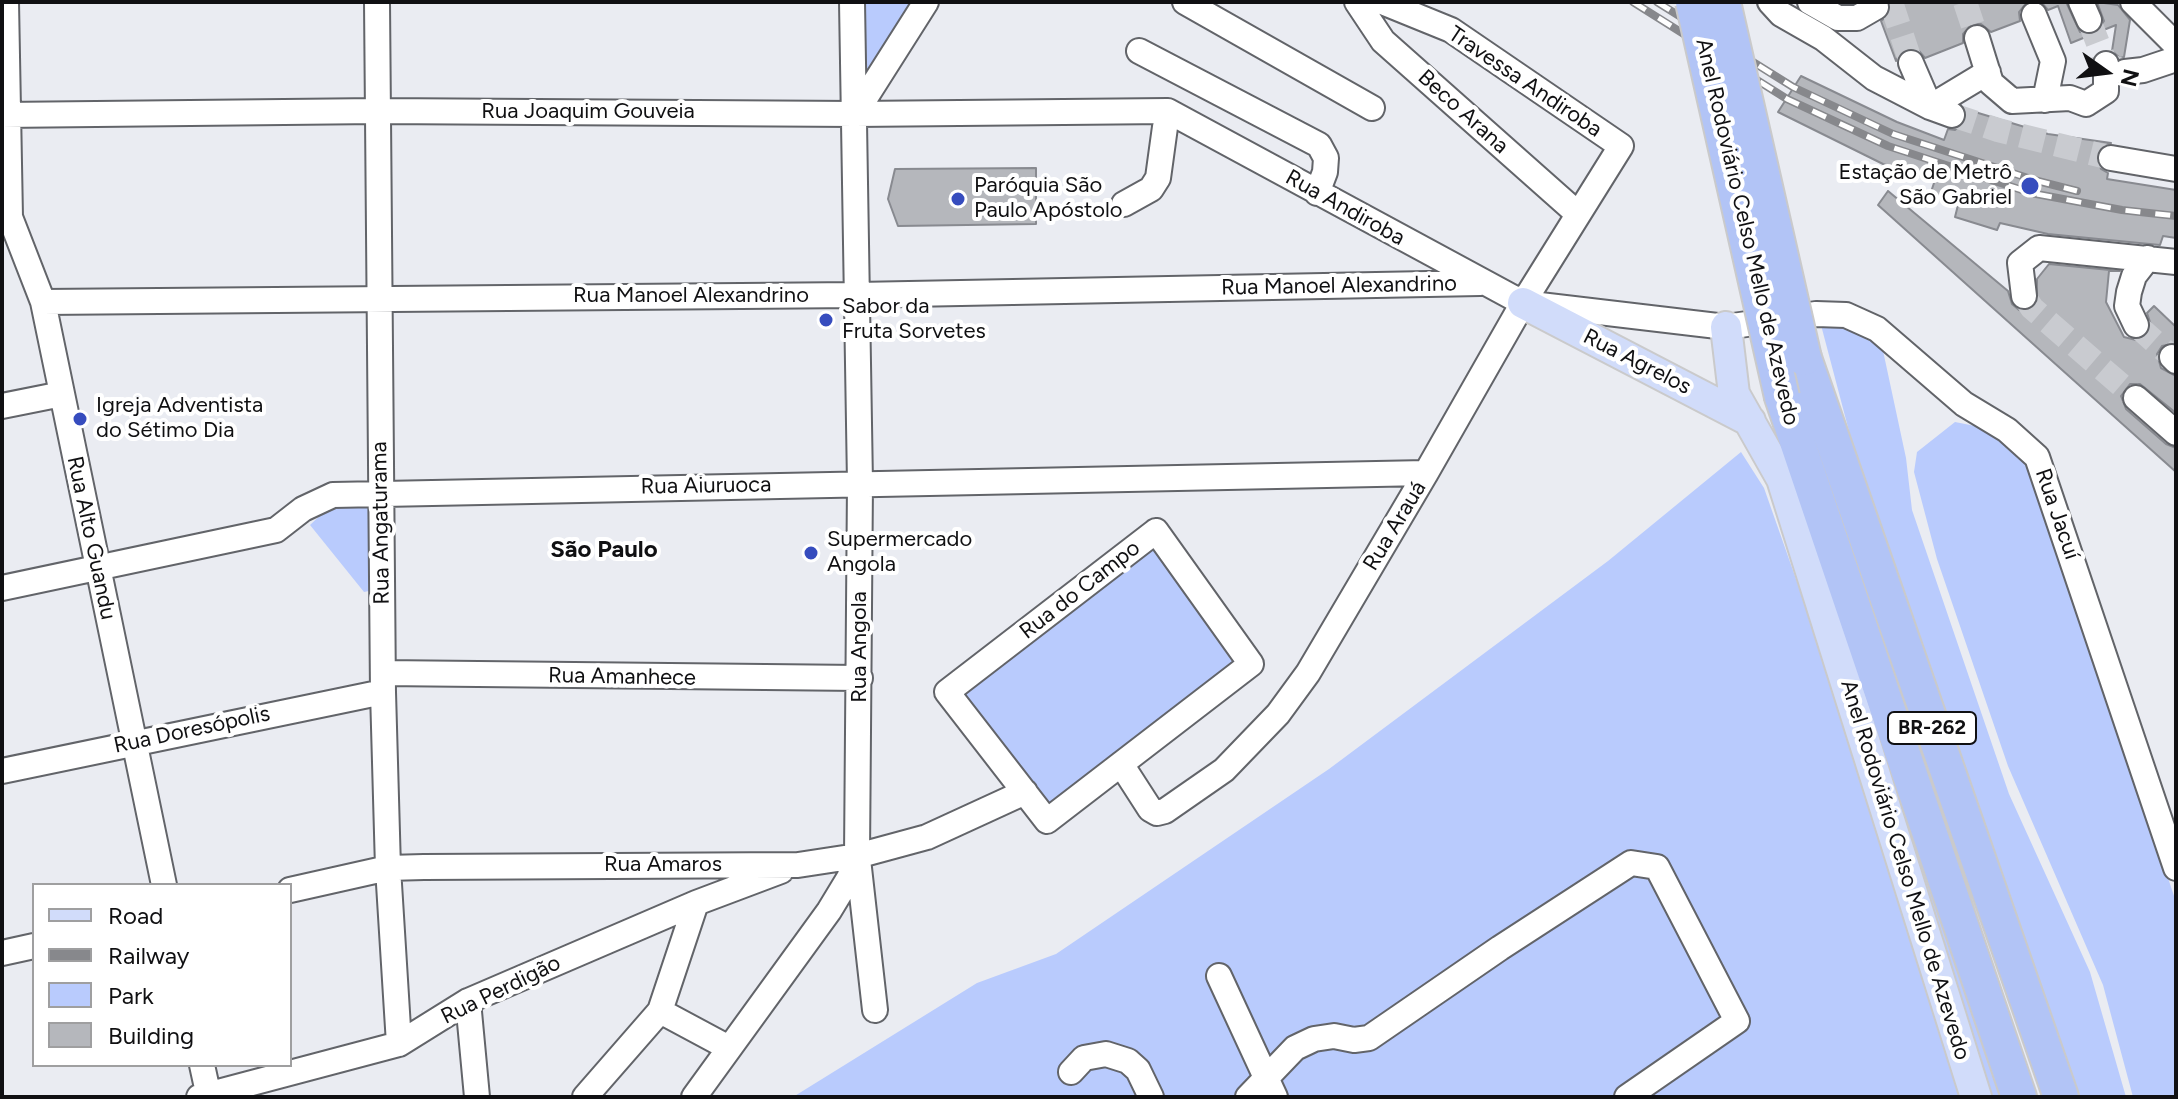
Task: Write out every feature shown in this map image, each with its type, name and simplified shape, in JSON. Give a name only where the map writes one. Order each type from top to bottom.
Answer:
[{"type":"highway","name":"Anel Rodoviário Celso Mello de Azevedo","points":[[1693,2],[1782,397],[2019,1097]]},
{"type":"highway","name":"Anel Rodoviário Celso Mello de Azevedo","points":[[1723,2],[1804,358],[2061,1097]]},
{"type":"highway","points":[[2007,1062],[2013,1097]]},
{"type":"main road","name":"Rua Agrelos","points":[[1523,303],[1750,421]]},
{"type":"main road","name":"Anel Rodoviário Celso Mello de Azevedo","points":[[1726,327],[1734,394],[1782,479],[1976,1097]]},
{"type":"street","name":"Rua Alto Guandu","points":[[6,2],[6,218],[43,302],[164,883]]},
{"type":"street","name":"Rua Angaturama","points":[[377,2],[383,683],[388,868],[399,1044]]},
{"type":"street","name":"Rua Angola","points":[[694,1097],[829,911],[849,878],[857,856],[860,483],[852,2]]},
{"type":"street","points":[[855,114],[926,2]]},
{"type":"street","points":[[1185,2],[1372,108]]},
{"type":"street","name":"Beco Arana","points":[[1357,2],[1383,41],[1578,214]]},
{"type":"street","name":"Travessa Andiroba","points":[[1382,2],[1451,30],[1621,146]]},
{"type":"street","points":[[1770,2],[1781,14],[1823,38],[1874,78],[1941,111]]},
{"type":"street","points":[[1810,2],[1838,18],[1857,18],[1876,7]]},
{"type":"street","points":[[2133,2],[2176,45]]},
{"type":"street","points":[[2038,13],[2057,99]]},
{"type":"street","points":[[1977,38],[1991,83],[2012,101],[2057,99],[2086,104],[2106,91],[2115,68],[2143,70],[2176,59]]},
{"type":"street","points":[[1139,51],[1319,145],[1326,158],[1325,172],[1317,193]]},
{"type":"street","points":[[1911,63],[1941,111]]},
{"type":"street","points":[[1941,111],[1988,72]]},
{"type":"street","name":"Rua Joaquim Gouveia","points":[[6,115],[378,111],[1167,119]]},
{"type":"street","points":[[968,123],[1167,119],[1158,178],[1151,189],[1124,204]]},
{"type":"street","name":"Rua Andiroba","points":[[1167,119],[1317,193],[1523,303]]},
{"type":"street","name":"Rua Arauá","points":[[1121,764],[1150,809],[1157,813],[1165,811],[1224,770],[1278,714],[1308,673],[1523,303],[1621,146]]},
{"type":"street","points":[[2111,158],[2176,169]]},
{"type":"street","points":[[2024,296],[2020,263],[2039,248],[2176,262]]},
{"type":"street","points":[[2136,325],[2127,306],[2129,292],[2134,276],[2148,258]]},
{"type":"street","name":"Rua Manoel Alexandrino","points":[[43,302],[857,295],[1483,283]]},
{"type":"street","points":[[1523,303],[1726,327]]},
{"type":"street","name":"Rua Jacuí","points":[[1726,327],[1816,314],[1846,315],[1877,329],[1964,404],[2007,430],[2037,457],[2176,868]]},
{"type":"street","points":[[2,406],[62,394]]},
{"type":"street","points":[[2136,398],[2176,433]]},
{"type":"street","name":"Rua Aiuruoca","points":[[2,588],[276,530],[320,499],[333,495],[1426,473]]},
{"type":"street","name":"Rua do Campo","points":[[1156,531],[1251,664],[1121,764],[1049,820],[1044,819],[947,692],[1156,531]]},
{"type":"street","name":"Rua Amanhece","points":[[383,683],[860,678]]},
{"type":"street","name":"Rua Doresópolis","points":[[2,771],[383,683]]},
{"type":"street","name":"Rua Amaros","points":[[292,890],[388,868],[798,865],[857,856],[927,837],[1025,792]]},
{"type":"street","points":[[857,856],[875,1010]]},
{"type":"street","points":[[1248,1097],[1271,1088],[1295,1048],[1314,1039],[1334,1036],[1354,1040],[1369,1038],[1631,863],[1657,867],[1737,1021],[1627,1097]]},
{"type":"street","name":"Rua Perdigão","points":[[206,1096],[399,1044],[468,1001],[696,903],[798,865]]},
{"type":"street","points":[[585,1097],[660,1011],[696,903]]},
{"type":"street","points":[[2,953],[32,946]]},
{"type":"street","points":[[1219,976],[1271,1088]]},
{"type":"street","points":[[468,1001],[477,1097]]},
{"type":"street","points":[[660,1011],[729,1048]]},
{"type":"street","points":[[1071,1072],[1084,1058],[1106,1054],[1128,1061],[1138,1070],[1151,1097]]},
{"type":"street","points":[[202,1067],[206,1096]]},
{"type":"green space","points":[[864,2],[914,2],[868,74],[864,71]]},
{"type":"green space","points":[[1839,323],[1882,346],[1906,458],[1912,510],[2009,794],[2090,972],[2126,1097],[2073,1097],[1883,560],[1821,325]]},
{"type":"green space","points":[[1955,422],[1985,428],[2014,448],[2036,482],[2176,902],[2176,1097],[2133,1097],[2103,985],[2008,766],[1937,559],[1914,472],[1917,452]]},
{"type":"green space","points":[[1741,452],[1764,488],[1828,670],[1966,1097],[793,1097],[977,983],[1056,954],[1329,769],[1608,561]]},
{"type":"green space","points":[[1800,471],[2004,1097],[1992,1097],[1896,805]]},
{"type":"green space","points":[[345,502],[373,505],[374,590],[364,592],[310,525],[328,508]]},
{"type":"green space","points":[[1152,548],[1236,667],[1047,818],[964,692]]},
{"type":"building","points":[[1890,2],[2027,2],[2019,12],[2020,21],[1991,32],[1981,24],[1972,24],[1963,34],[1963,43],[1925,58],[1919,51],[1906,49],[1896,61],[1881,21],[1889,14]]},
{"type":"building","points":[[2041,2],[2066,2],[2080,32],[2093,34],[2071,43],[2058,6],[2048,10]]},
{"type":"building","points":[[2097,2],[2118,5],[2130,20],[2124,57],[2120,58],[2112,51],[2116,25],[2096,33],[2104,21]]},
{"type":"building","points":[[1801,76],[1897,122],[1944,140],[1948,129],[1955,130],[1966,121],[1965,109],[2048,134],[2111,143],[2100,148],[2096,156],[2101,169],[2108,173],[2107,179],[2176,190],[2176,238],[2163,236],[2160,245],[2048,234],[2000,223],[1997,230],[1955,217],[1958,205],[1930,195],[1935,180],[1883,164],[1778,112]]},
{"type":"building","name":"Paróquia São Paulo Apóstolo","points":[[1036,168],[1036,224],[898,226],[888,199],[895,169]]},
{"type":"building","points":[[1888,191],[2008,291],[2012,304],[2019,310],[2027,311],[2037,303],[2037,279],[2049,264],[2120,271],[2109,271],[2106,302],[2124,337],[2136,340],[2148,334],[2151,325],[2147,313],[2154,306],[2176,327],[2176,343],[2162,346],[2157,354],[2161,368],[2176,376],[2176,413],[2140,384],[2130,384],[2121,396],[2126,409],[2166,444],[2176,448],[2176,472],[1878,205]]},
{"type":"tunnel","points":[[1891,2],[1911,63]]},
{"type":"tunnel","points":[[1965,2],[1977,38]]},
{"type":"tunnel","points":[[2089,20],[2106,64],[2123,71]]},
{"type":"tunnel","points":[[1952,115],[1998,130],[2111,158]]},
{"type":"tunnel","points":[[2024,296],[2032,308],[2136,398]]},
{"type":"tunnel","points":[[2136,325],[2172,357]]},
{"type":"railway","points":[[1633,2],[1787,99],[1888,146],[2031,193],[2122,210],[2176,216]]},
{"type":"railway","points":[[1657,2],[1793,87],[1893,134],[2077,191]]},
{"type":"place","name":"Estação de Metrô São Gabriel","points":[[2030,186]]},
{"type":"place","name":"Paróquia São Paulo Apóstolo","points":[[958,199]]},
{"type":"place","name":"Sabor da Fruta Sorvetes","points":[[826,320]]},
{"type":"place","name":"Igreja Adventista do Sétimo Dia","points":[[80,419]]},
{"type":"place","name":"Supermercado Angola","points":[[811,553]]},
{"type":"district","name":"São Paulo","points":[[604,550]]}]
